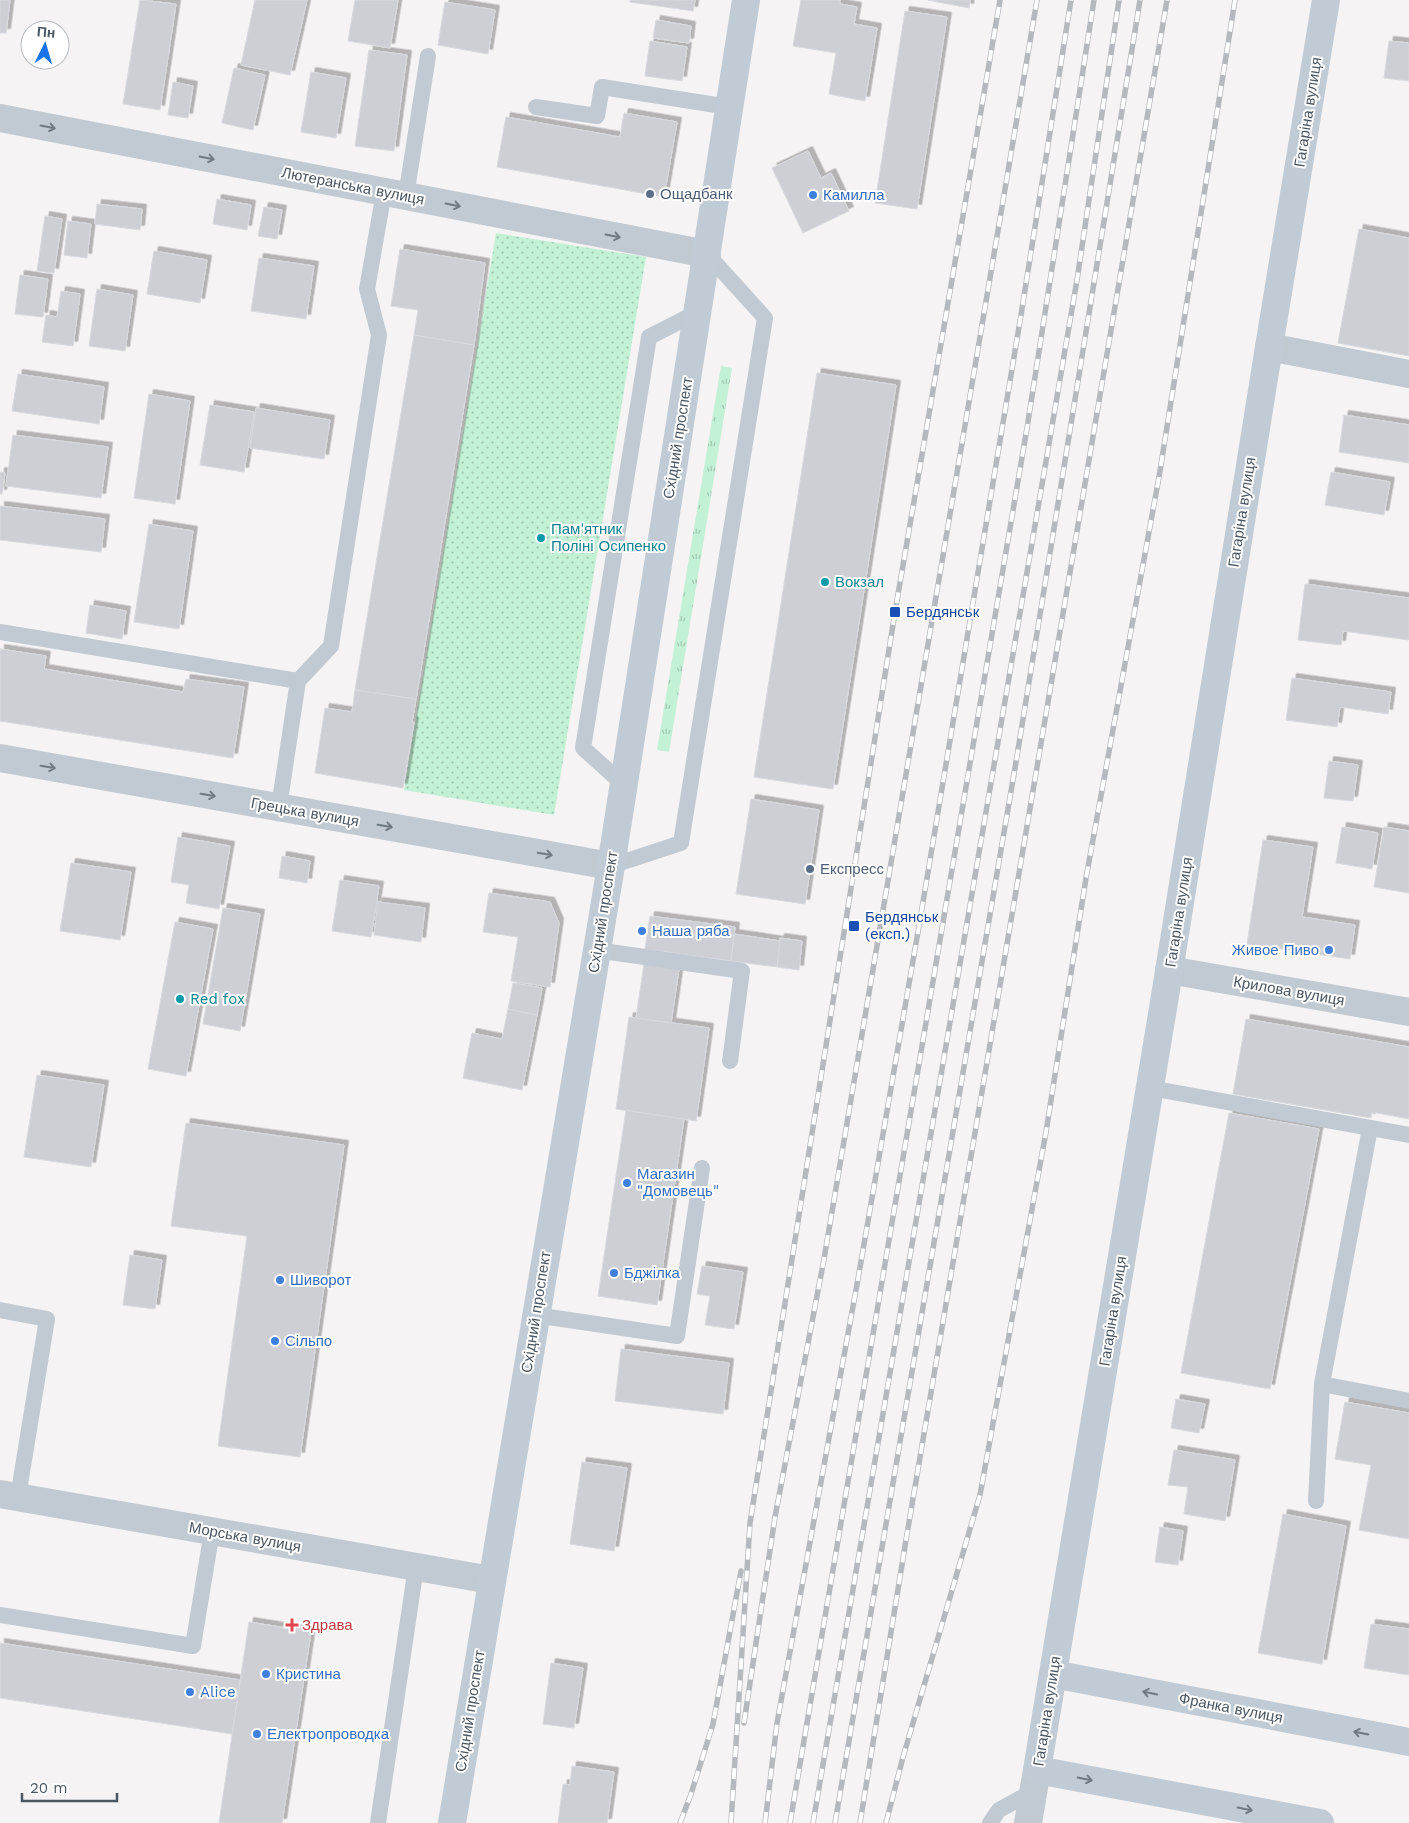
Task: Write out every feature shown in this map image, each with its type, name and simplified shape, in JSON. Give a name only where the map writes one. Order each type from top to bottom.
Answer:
[{"type":"street","name":"Східний проспект","points":[[452,1823],[611,866],[746,0]]},
{"type":"street","name":"Гагаріна вулиця","points":[[1028,1823],[1150,1088],[1326,0]]},
{"type":"street","name":"Лютеранська вулиця","points":[[0,118],[707,254]]},
{"type":"street","points":[[1269,347],[1409,374]]},
{"type":"street","name":"Грецька вулиця","points":[[0,758],[611,866]]},
{"type":"street","name":"Крилова вулиця","points":[[1169,970],[1409,1012]]},
{"type":"street","name":"Морська вулиця","points":[[9,1496],[491,1580]]},
{"type":"street","name":"Франка вулиця","points":[[1053,1674],[1409,1742]]},
{"type":"street","points":[[1036,1780],[1320,1823]]},
{"type":"lane","points":[[279,807],[298,681],[331,646],[379,335],[367,289],[395,194],[428,56]]},
{"type":"lane","points":[[536,107],[597,116],[602,87],[729,107]]},
{"type":"lane","points":[[611,866],[681,842],[765,318],[707,254]]},
{"type":"lane","points":[[623,784],[583,748],[649,336],[698,312]]},
{"type":"lane","points":[[0,632],[298,681]]},
{"type":"lane","points":[[596,950],[742,970],[730,1061]]},
{"type":"lane","points":[[1150,1088],[1409,1135]]},
{"type":"lane","points":[[1316,1501],[1322,1384],[1370,1128]]},
{"type":"lane","points":[[535,1315],[677,1336],[702,1168]]},
{"type":"lane","points":[[0,1310],[48,1319],[9,1496]]},
{"type":"lane","points":[[1322,1384],[1409,1401]]},
{"type":"lane","points":[[0,1615],[193,1646],[212,1532]]},
{"type":"lane","points":[[378,1823],[416,1567]]},
{"type":"lane","points":[[990,1823],[999,1810],[1036,1780]]},
{"type":"green space","points":[[496,233],[646,257],[554,815],[404,790]]},
{"type":"green space","points":[[721,366],[732,368],[669,752],[657,750]]},
{"type":"building","points":[[0,0],[10,0],[6,33],[0,33]]},
{"type":"building","points":[[140,0],[176,4],[160,110],[123,104]]},
{"type":"building","points":[[255,0],[307,0],[290,75],[241,65]]},
{"type":"building","points":[[355,0],[398,0],[390,48],[348,41]]},
{"type":"building","points":[[630,0],[695,0],[693,11],[630,2]]},
{"type":"building","points":[[801,0],[840,0],[840,4],[857,7],[854,24],[877,28],[865,101],[829,94],[836,53],[793,46]]},
{"type":"building","points":[[928,0],[970,0],[969,8]]},
{"type":"building","points":[[445,2],[495,10],[488,54],[438,45]]},
{"type":"building","points":[[905,11],[947,17],[917,209],[875,203]]},
{"type":"building","points":[[656,20],[691,26],[689,43],[653,38]]},
{"type":"building","points":[[650,41],[687,47],[682,81],[645,76]]},
{"type":"building","points":[[1389,41],[1409,43],[1409,81],[1384,78]]},
{"type":"building","points":[[369,50],[407,55],[394,151],[355,146]]},
{"type":"building","points":[[234,68],[265,75],[253,130],[222,123]]},
{"type":"building","points":[[311,72],[346,78],[336,138],[301,132]]},
{"type":"building","points":[[173,82],[193,86],[188,118],[168,115]]},
{"type":"building","points":[[624,113],[677,122],[664,197],[497,167],[506,117],[620,137]]},
{"type":"building","name":"Камилла","points":[[808,151],[821,178],[831,173],[849,211],[803,233],[772,168]]},
{"type":"building","points":[[217,199],[251,205],[247,230],[213,224]]},
{"type":"building","points":[[97,204],[142,209],[140,230],[95,224]]},
{"type":"building","points":[[264,207],[282,210],[277,239],[258,236]]},
{"type":"building","points":[[45,216],[62,219],[54,273],[37,271]]},
{"type":"building","points":[[68,221],[91,224],[87,258],[64,255]]},
{"type":"building","points":[[1359,229],[1409,238],[1409,356],[1338,343]]},
{"type":"building","points":[[400,249],[485,263],[474,345],[414,335],[418,310],[391,306]]},
{"type":"building","points":[[154,251],[207,260],[200,303],[147,294]]},
{"type":"building","points":[[259,258],[314,266],[306,319],[251,311]]},
{"type":"building","points":[[20,275],[48,279],[43,317],[15,314]]},
{"type":"building","points":[[97,289],[133,295],[125,351],[89,346]]},
{"type":"building","points":[[61,291],[80,294],[73,346],[42,342],[46,315],[57,317]]},
{"type":"building","points":[[414,335],[474,345],[416,699],[355,690]]},
{"type":"building","name":"Вокзал","points":[[817,373],[896,385],[833,789],[754,777]]},
{"type":"building","points":[[18,374],[104,387],[99,424],[12,411]]},
{"type":"building","points":[[149,394],[190,401],[175,504],[134,498]]},
{"type":"building","points":[[210,405],[254,412],[244,472],[200,465]]},
{"type":"building","points":[[256,408],[330,420],[324,459],[250,448]]},
{"type":"building","points":[[1344,415],[1409,425],[1409,463],[1339,452]]},
{"type":"building","points":[[13,435],[108,447],[101,498],[6,486]]},
{"type":"building","points":[[0,472],[5,473],[2,494],[0,494]]},
{"type":"building","points":[[1331,472],[1390,482],[1384,515],[1325,505]]},
{"type":"building","points":[[0,506],[105,519],[101,552],[0,540]]},
{"type":"building","points":[[149,524],[193,531],[179,629],[134,622]]},
{"type":"building","points":[[1305,584],[1409,598],[1409,640],[1343,631],[1341,645],[1298,640]]},
{"type":"building","points":[[90,605],[126,611],[122,639],[86,633]]},
{"type":"building","points":[[0,649],[46,656],[44,669],[183,692],[186,679],[244,687],[233,758],[0,721]]},
{"type":"building","points":[[1292,678],[1391,692],[1388,714],[1340,707],[1337,727],[1286,720]]},
{"type":"building","points":[[355,690],[416,699],[403,788],[315,773],[325,708],[352,712]]},
{"type":"building","points":[[1329,761],[1358,765],[1353,801],[1324,798]]},
{"type":"building","points":[[751,799],[819,810],[805,904],[736,894]]},
{"type":"building","points":[[1342,827],[1378,833],[1372,869],[1336,863]]},
{"type":"building","points":[[1384,827],[1409,831],[1409,893],[1374,887]]},
{"type":"building","points":[[178,837],[230,846],[219,909],[186,903],[189,885],[171,882]]},
{"type":"building","points":[[1263,840],[1313,847],[1302,917],[1355,925],[1350,959],[1247,944]]},
{"type":"building","points":[[282,856],[310,861],[307,883],[279,878]]},
{"type":"building","points":[[71,863],[131,872],[120,940],[60,931]]},
{"type":"building","points":[[340,880],[379,886],[371,937],[332,931]]},
{"type":"building","points":[[489,893],[550,902],[559,923],[550,987],[511,981],[518,937],[483,932]]},
{"type":"building","points":[[378,902],[425,908],[421,942],[374,935]]},
{"type":"building","points":[[223,908],[260,914],[240,1031],[203,1024]]},
{"type":"building","points":[[650,916],[735,927],[731,961],[645,949]]},
{"type":"building","name":"Red fox","points":[[175,922],[213,929],[186,1076],[148,1069]]},
{"type":"building","points":[[734,934],[780,941],[777,967],[731,961]]},
{"type":"building","points":[[780,938],[802,941],[799,970],[777,967]]},
{"type":"building","points":[[644,964],[679,969],[671,1023],[636,1018]]},
{"type":"building","points":[[513,983],[542,988],[537,1015],[508,1009]]},
{"type":"building","points":[[508,1009],[537,1015],[522,1090],[463,1078],[472,1033],[502,1039]]},
{"type":"building","points":[[629,1017],[709,1028],[696,1121],[616,1109]]},
{"type":"building","points":[[1246,1019],[1409,1047],[1409,1119],[1372,1112],[1371,1118],[1233,1094]]},
{"type":"building","points":[[37,1075],[104,1085],[91,1167],[24,1157]]},
{"type":"building","points":[[626,1110],[684,1119],[657,1305],[598,1296]]},
{"type":"building","points":[[1229,1113],[1319,1129],[1270,1389],[1181,1373]]},
{"type":"building","name":"Сільпо","points":[[186,1123],[344,1145],[300,1457],[218,1446],[247,1236],[171,1226]]},
{"type":"building","points":[[130,1255],[162,1260],[155,1309],[123,1305]]},
{"type":"building","points":[[702,1266],[743,1272],[734,1329],[705,1325],[710,1296],[697,1294]]},
{"type":"building","points":[[621,1349],[729,1363],[723,1414],[615,1401]]},
{"type":"building","points":[[1176,1399],[1205,1404],[1199,1433],[1171,1428]]},
{"type":"building","points":[[1345,1402],[1409,1413],[1409,1539],[1359,1530],[1371,1465],[1335,1459]]},
{"type":"building","points":[[1174,1450],[1235,1460],[1225,1521],[1184,1514],[1188,1487],[1168,1485]]},
{"type":"building","points":[[582,1462],[627,1468],[614,1551],[570,1544]]},
{"type":"building","points":[[1283,1514],[1346,1526],[1322,1664],[1258,1653]]},
{"type":"building","points":[[1160,1527],[1183,1531],[1178,1565],[1155,1562]]},
{"type":"building","points":[[249,1622],[311,1632],[282,1823],[219,1823]]},
{"type":"building","points":[[1371,1624],[1409,1629],[1409,1675],[1364,1668]]},
{"type":"building","points":[[0,1643],[240,1680],[232,1734],[0,1698]]},
{"type":"building","points":[[551,1663],[583,1668],[574,1728],[543,1724]]},
{"type":"building","points":[[572,1766],[614,1772],[607,1823],[558,1823],[563,1784],[570,1785]]},
{"type":"railway","points":[[731,1823],[750,1523],[895,612],[1000,0]]},
{"type":"railway","points":[[744,1723],[775,1517],[824,1259],[1037,0]]},
{"type":"railway","points":[[765,1823],[777,1723],[858,1279],[919,926],[1021,315],[1071,0]]},
{"type":"railway","points":[[790,1823],[1027,428],[1094,0]]},
{"type":"railway","points":[[813,1823],[1077,280],[1119,0]]},
{"type":"railway","points":[[835,1823],[1016,762],[1140,0]]},
{"type":"railway","points":[[860,1823],[906,1540],[1167,0]]},
{"type":"railway","points":[[886,1823],[903,1757],[980,1495],[1046,1132],[1086,878],[1159,477],[1235,0]]},
{"type":"railway","points":[[680,1823],[713,1724],[741,1571]]},
{"type":"place","name":"Ощадбанк","points":[[650,194]]},
{"type":"place","name":"Камилла","points":[[813,195]]},
{"type":"place","name":"Пам'ятник Поліні Осипенко","points":[[541,538]]},
{"type":"place","name":"Вокзал","points":[[825,582]]},
{"type":"place","name":"Бердянськ","points":[[895,612]]},
{"type":"place","name":"Експресс","points":[[810,869]]},
{"type":"place","name":"Бердянськ (експ.)","points":[[854,926]]},
{"type":"place","name":"Наша ряба","points":[[642,931]]},
{"type":"place","name":"Живое Пиво","points":[[1329,950]]},
{"type":"place","name":"Red fox","points":[[180,999]]},
{"type":"place","name":"Магазин \"Домовець\"","points":[[627,1183]]},
{"type":"place","name":"Бджілка","points":[[614,1273]]},
{"type":"place","name":"Шиворот","points":[[280,1280]]},
{"type":"place","name":"Сільпо","points":[[275,1341]]},
{"type":"place","name":"Здрава","points":[[292,1625]]},
{"type":"place","name":"Кристина","points":[[266,1674]]},
{"type":"place","name":"Alice","points":[[190,1692]]},
{"type":"place","name":"Електропроводка","points":[[257,1734]]}]
